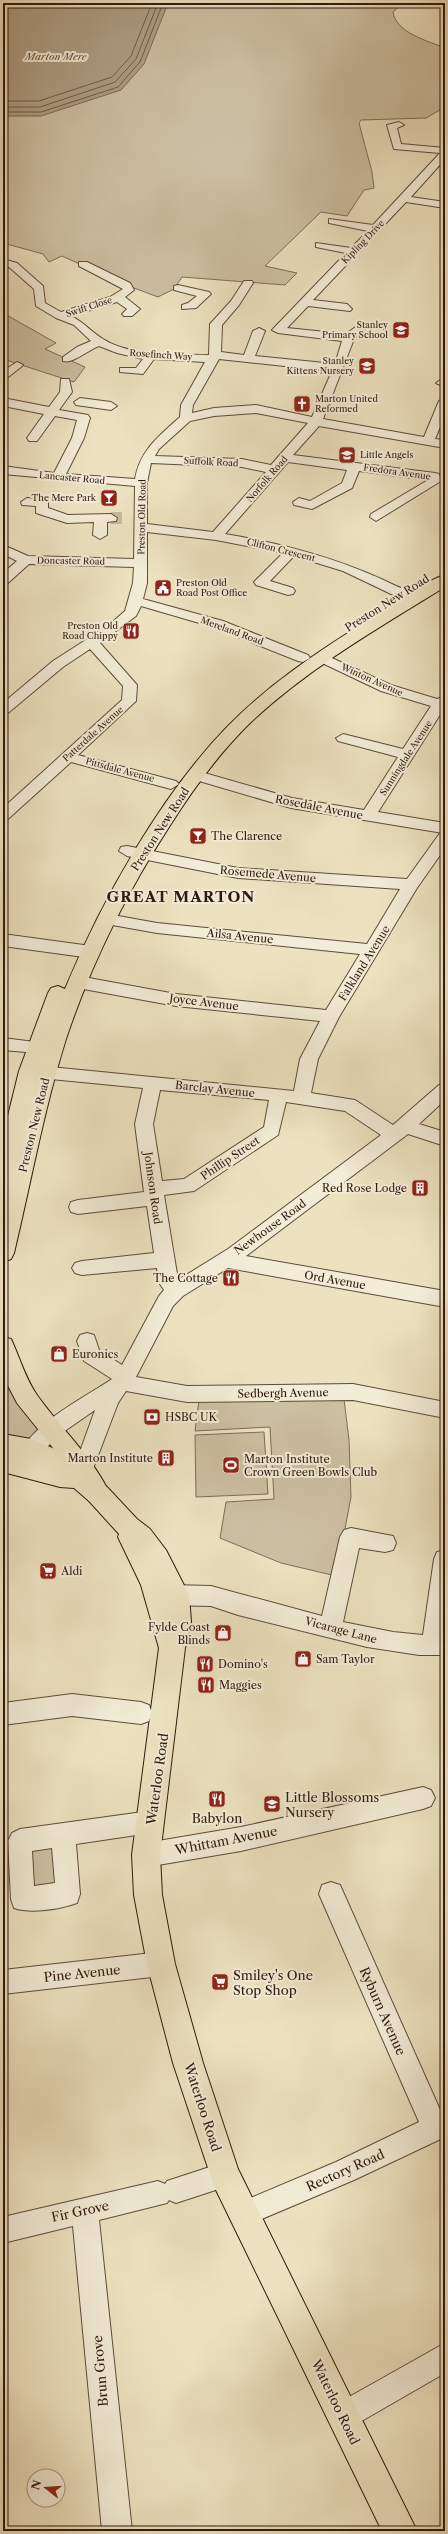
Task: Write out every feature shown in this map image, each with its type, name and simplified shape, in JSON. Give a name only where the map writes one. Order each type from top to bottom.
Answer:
[{"type":"main road","name":"Preston New Road","points":[[4,1172],[38,1072],[78,982],[84,950],[107,920],[134,853],[194,776],[244,720],[323,658],[445,567]]},
{"type":"main road","name":"Preston New Road","points":[[3,1254],[8,1210],[38,1072],[37,1047],[84,950],[171,784],[201,748],[244,704],[302,658],[407,596],[445,580]]},
{"type":"main road","points":[[3,1346],[18,1384],[35,1410],[51,1430]]},
{"type":"main road","name":"Waterloo Road","points":[[51,1430],[79,1473],[128,1527],[141,1537],[157,1558],[167,1601],[172,1648],[146,1855],[148,1895],[161,1964],[188,2063],[225,2175],[400,2531]]},
{"type":"main road","name":"Waterloo Road","points":[[3,1444],[19,1459],[60,1477],[79,1473]]},
{"type":"street","points":[[399,125],[392,125],[396,152],[419,147],[445,152]]},
{"type":"street","name":"Kipling Drive","points":[[349,338],[278,330],[376,229],[445,152]]},
{"type":"street","points":[[426,174],[439,174]]},
{"type":"street","points":[[404,199],[445,205]]},
{"type":"street","points":[[333,221],[376,229]]},
{"type":"street","points":[[320,245],[354,252]]},
{"type":"street","name":"Rosefinch Way","points":[[3,262],[14,265],[39,288],[40,304],[60,316],[78,324],[99,342],[129,354],[151,356],[248,358],[339,368]]},
{"type":"street","name":"Swift Close","points":[[60,316],[118,297],[128,291],[126,285],[83,264]]},
{"type":"street","points":[[248,283],[232,307],[216,324],[214,357],[187,404],[186,418],[214,412],[256,409],[316,422],[445,444]]},
{"type":"street","points":[[178,288],[205,294],[192,306],[186,307]]},
{"type":"street","name":"Swift Close","points":[[118,297],[134,309],[128,314]]},
{"type":"street","points":[[198,300],[232,307]]},
{"type":"street","points":[[304,302],[346,306]]},
{"type":"street","points":[[349,338],[354,335],[358,328]]},
{"type":"street","points":[[248,358],[259,331]]},
{"type":"street","name":"Norfolk Road","points":[[216,536],[316,422],[339,368],[349,338]]},
{"type":"street","points":[[67,359],[74,356],[81,349],[99,342]]},
{"type":"street","points":[[124,370],[139,372],[151,356]]},
{"type":"street","points":[[3,378],[17,364]]},
{"type":"street","points":[[33,438],[52,414],[66,392],[65,381]]},
{"type":"street","points":[[428,442],[445,401]]},
{"type":"street","points":[[3,402],[52,414],[84,418]]},
{"type":"street","points":[[80,402],[111,406]]},
{"type":"street","points":[[58,477],[78,438],[84,418],[94,404]]},
{"type":"street","name":"Preston Old Road","points":[[3,710],[58,664],[125,619],[136,601],[141,563],[137,521],[141,483],[147,458],[154,447],[186,418]]},
{"type":"street","name":"Suffolk Road","points":[[147,458],[242,463],[275,470]]},
{"type":"street","name":"Fredora Avenue","points":[[286,458],[435,477],[435,481],[376,517]]},
{"type":"street","points":[[299,502],[312,505],[348,485],[355,466]]},
{"type":"street","name":"Lancaster Road","points":[[3,470],[58,477],[141,483]]},
{"type":"street","points":[[27,502],[43,503],[41,510],[67,519],[106,518],[100,535]]},
{"type":"street","name":"Clifton Crescent","points":[[137,521],[292,551],[339,565],[407,596]]},
{"type":"street","name":"Doncaster Road","points":[[3,549],[26,560],[141,563]]},
{"type":"street","points":[[288,591],[261,582],[292,551]]},
{"type":"street","points":[[3,580],[26,560]]},
{"type":"street","name":"Mereland Road","points":[[136,601],[218,624],[302,658]]},
{"type":"street","name":"Patterdale Avenue","points":[[3,816],[129,701],[130,685],[91,642]]},
{"type":"street","name":"Winton Avenue","points":[[323,658],[386,688],[443,704]]},
{"type":"street","name":"Sunningdale Avenue","points":[[368,817],[443,704]]},
{"type":"street","points":[[343,738],[408,756]]},
{"type":"street","name":"Pittsdale Avenue","points":[[68,757],[171,784]]},
{"type":"street","name":"Rosedale Avenue","points":[[194,776],[291,803],[368,817],[445,828]]},
{"type":"street","name":"Falkland Avenue","points":[[301,1098],[309,1059],[331,1016],[373,950],[411,885],[445,837]]},
{"type":"street","name":"Rosemede Avenue","points":[[134,853],[238,873],[411,885]]},
{"type":"street","name":"Ailsa Avenue","points":[[107,920],[157,928],[373,950]]},
{"type":"street","points":[[3,940],[84,950]]},
{"type":"street","name":"Joyce Avenue","points":[[78,982],[176,1000],[331,1016]]},
{"type":"street","points":[[3,1044],[37,1047]]},
{"type":"street","name":"Barclay Avenue","points":[[38,1072],[153,1082],[301,1098],[349,1106],[399,1130],[445,1139]]},
{"type":"street","name":"Johnson Road","points":[[153,1082],[144,1124],[153,1194],[168,1281],[176,1291]]},
{"type":"street","name":"Newhouse Road","points":[[79,1473],[109,1399],[145,1346],[166,1301],[176,1291],[224,1260],[343,1174],[399,1130],[445,1090]]},
{"type":"street","name":"Phillip Street","points":[[78,1207],[153,1194],[188,1186],[272,1130],[279,1095]]},
{"type":"street","points":[[82,1268],[164,1260]]},
{"type":"street","name":"Ord Avenue","points":[[224,1260],[445,1299]]},
{"type":"street","points":[[87,1341],[91,1355],[122,1380]]},
{"type":"street","name":"Newhouse Road","points":[[19,1459],[51,1430],[122,1380]]},
{"type":"street","name":"Sedbergh Avenue","points":[[122,1380],[187,1394],[353,1392],[445,1410]]},
{"type":"street","points":[[331,1627],[351,1537],[385,1543]]},
{"type":"street","points":[[438,1646],[445,1559]]},
{"type":"street","name":"Vicarage Lane","points":[[167,1601],[228,1607],[238,1605],[389,1642],[415,1646],[438,1646]]},
{"type":"street","points":[[3,1714],[72,1705],[141,1713]]},
{"type":"street","name":"Whittam Avenue","points":[[146,1855],[241,1839],[423,1798]]},
{"type":"street","points":[[62,1835],[150,1822]]},
{"type":"street","name":"Ryburn Avenue","points":[[331,1894],[440,2125]]},
{"type":"street","name":"Pine Avenue","points":[[3,1982],[161,1964]]},
{"type":"street","name":"Rectory Road","points":[[243,2214],[345,2171],[440,2125]]},
{"type":"street","name":"Fir Grove","points":[[3,2230],[13,2226],[167,2192],[225,2175]]},
{"type":"street","name":"Brun Grove","points":[[85,2210],[117,2531]]},
{"type":"street","points":[[343,2416],[445,2357]]},
{"type":"shaded area","points":[[3,3],[403,3],[393,12],[395,19],[400,26],[406,31],[422,39],[445,48],[445,107],[426,118],[361,120],[359,123],[372,172],[374,188],[364,190],[347,216],[321,212],[265,266],[297,273],[285,285],[182,277],[174,289],[158,297],[126,285],[62,256],[49,262],[43,254],[3,243]]},
{"type":"shaded area","points":[[3,313],[56,343],[45,349],[85,367],[74,382],[3,359]]},
{"type":"shaded area","points":[[3,1360],[42,1433],[30,1444],[3,1440]]},
{"type":"shaded area","points":[[344,1399],[349,1440],[351,1497],[336,1576],[281,1563],[220,1538],[226,1502],[274,1499],[270,1427],[195,1431],[199,1400]]},
{"type":"shaded area","name":"Marton Institute Crown Green Bowls Club","points":[[264,1432],[268,1494],[196,1497],[195,1435]]},
{"type":"shaded area","points":[[63,1835],[68,1894],[23,1899],[20,1841]]},
{"type":"water","name":"Marton Mere","points":[[3,3],[168,3],[144,64],[121,90],[41,116],[3,116]]},
{"type":"tunnel","points":[[111,518],[122,518]]},
{"type":"place","name":"Stanley Primary School","points":[[401,330]]},
{"type":"place","name":"Stanley Kittens Nursery","points":[[367,366]]},
{"type":"place","name":"Marton United Reformed","points":[[302,404]]},
{"type":"place","name":"Little Angels","points":[[347,455]]},
{"type":"place","name":"The Mere Park","points":[[109,498]]},
{"type":"place","name":"Preston Old Road Post Office","points":[[163,588]]},
{"type":"place","name":"Preston Old Road Chippy","points":[[131,631]]},
{"type":"place","name":"The Clarence","points":[[198,836]]},
{"type":"place","name":"Red Rose Lodge","points":[[420,1188]]},
{"type":"place","name":"The Cottage","points":[[231,1278]]},
{"type":"place","name":"Euronics","points":[[59,1354]]},
{"type":"place","name":"HSBC UK","points":[[152,1417]]},
{"type":"place","name":"Marton Institute","points":[[166,1458]]},
{"type":"place","name":"Marton Institute Crown Green Bowls Club","points":[[231,1465]]},
{"type":"place","name":"Aldi","points":[[48,1571]]},
{"type":"place","name":"Fylde Coast Blinds","points":[[223,1633]]},
{"type":"place","name":"Sam Taylor","points":[[303,1659]]},
{"type":"place","name":"Domino's","points":[[205,1664]]},
{"type":"place","name":"Maggies","points":[[206,1685]]},
{"type":"place","name":"Babylon","points":[[217,1799]]},
{"type":"place","name":"Little Blossoms Nursery","points":[[272,1804]]},
{"type":"place","name":"Smiley's One Stop Shop","points":[[220,1982]]},
{"type":"district","name":"GREAT MARTON","points":[[181,897]]}]
